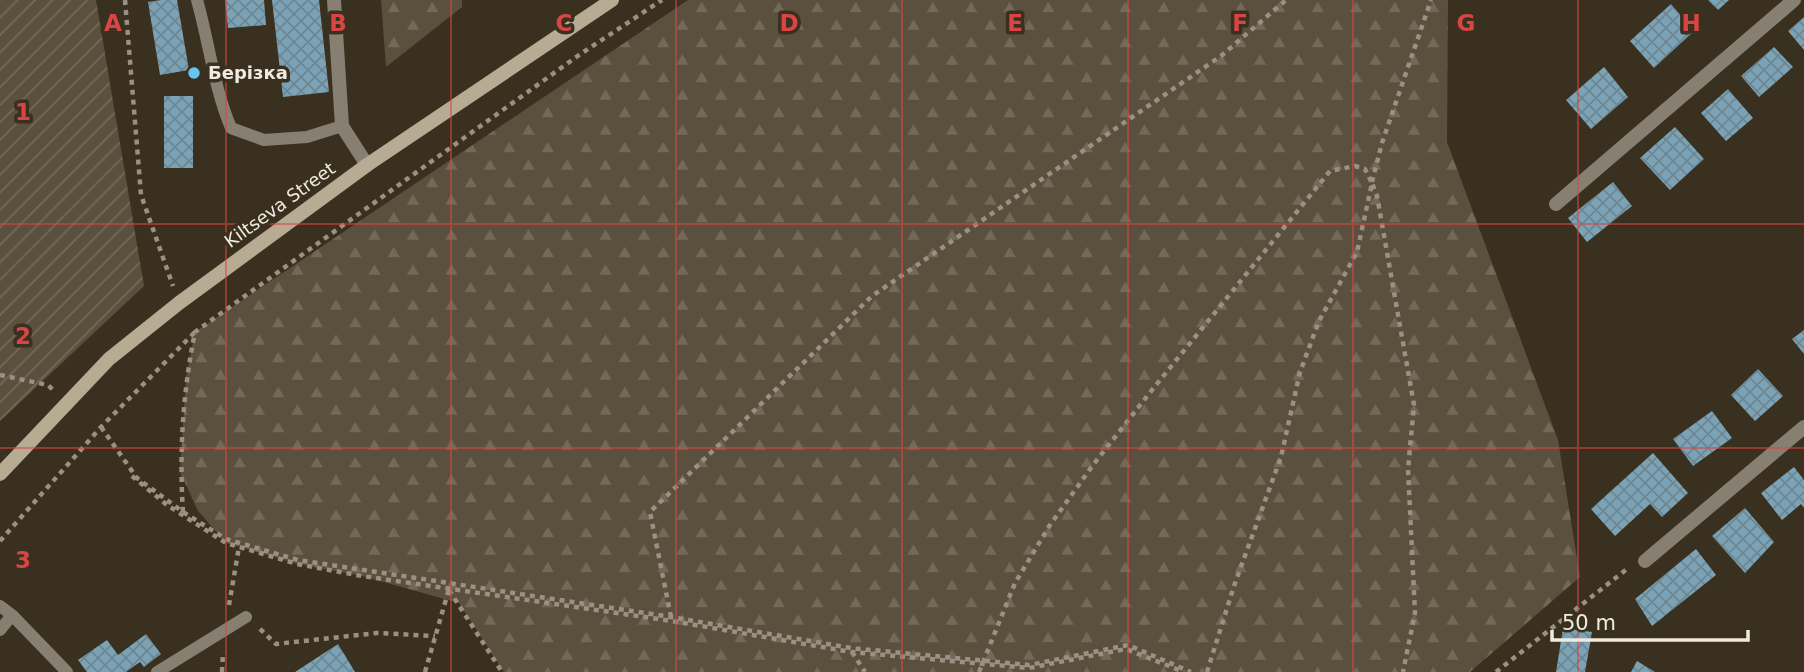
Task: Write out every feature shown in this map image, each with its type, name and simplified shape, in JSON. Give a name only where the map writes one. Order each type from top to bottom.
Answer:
[{"type":"main road","name":"Kiltseva Street","points":[[0,474],[109,359],[179,303],[367,165],[612,0]]},
{"type":"street","points":[[334,0],[342,126],[367,165]]},
{"type":"street","points":[[1556,204],[1794,0]]},
{"type":"street","points":[[1645,561],[1804,427]]},
{"type":"lane","points":[[197,0],[210,46],[221,103],[231,128],[264,140],[307,137],[342,126]]},
{"type":"lane","points":[[0,606],[68,672]]},
{"type":"lane","points":[[0,630],[12,615]]},
{"type":"lane","points":[[158,672],[246,617]]},
{"type":"path","points":[[125,0],[141,195],[179,303]]},
{"type":"path","points":[[0,541],[100,428],[195,332],[579,55],[662,0]]},
{"type":"path","points":[[671,619],[650,512],[872,296],[1221,56],[1286,0]]},
{"type":"path","points":[[1207,672],[1280,457],[1300,372],[1319,320],[1357,252],[1382,143],[1431,0]]},
{"type":"path","points":[[979,672],[1015,583],[1057,515],[1144,400],[1330,171],[1355,166],[1365,169],[1377,196],[1414,405],[1408,469],[1415,613],[1403,672]]},
{"type":"path","points":[[183,514],[181,445],[186,377],[195,332]]},
{"type":"path","points":[[0,375],[48,386],[67,401]]},
{"type":"path","points":[[100,428],[136,481],[183,514],[226,543],[297,564],[449,589],[671,619],[851,652],[1029,665],[1128,645],[1191,672]]},
{"type":"path","points":[[183,514],[226,539],[298,560],[851,648],[1029,668],[1126,649],[1184,672]]},
{"type":"path","points":[[224,630],[239,547]]},
{"type":"path","points":[[1496,672],[1638,560],[1645,561]]},
{"type":"path","points":[[425,672],[449,589]]},
{"type":"path","points":[[449,589],[502,672]]},
{"type":"path","points":[[246,617],[276,644],[377,633],[435,636]]},
{"type":"path","points":[[851,652],[865,672]]},
{"type":"path","points":[[1161,672],[1162,663]]},
{"type":"green space","points":[[0,0],[96,0],[144,286],[0,421]]},
{"type":"green space","points":[[381,0],[462,0],[462,7],[386,67]]},
{"type":"green space","points":[[688,0],[1448,0],[1447,142],[1558,440],[1580,577],[1470,672],[504,672],[459,603],[362,576],[297,564],[226,543],[198,511],[180,472],[186,377],[195,332]]},
{"type":"building","points":[[177,0],[189,70],[160,75],[148,2]]},
{"type":"building","points":[[225,0],[264,0],[266,25],[228,28]]},
{"type":"building","points":[[272,0],[319,0],[329,92],[283,97]]},
{"type":"building","points":[[1708,0],[1729,0],[1718,10]]},
{"type":"building","points":[[1671,4],[1694,31],[1654,68],[1630,41]]},
{"type":"building","points":[[1804,17],[1804,50],[1788,31]]},
{"type":"building","points":[[1774,47],[1793,67],[1759,97],[1741,76]]},
{"type":"building","points":[[1604,67],[1628,97],[1591,129],[1566,100]]},
{"type":"building","points":[[1728,89],[1753,118],[1726,141],[1701,113]]},
{"type":"building","points":[[164,96],[193,96],[193,168],[164,168]]},
{"type":"building","points":[[1675,127],[1704,159],[1670,190],[1640,158]]},
{"type":"building","points":[[1613,182],[1632,206],[1587,242],[1568,218]]},
{"type":"building","points":[[1804,330],[1804,354],[1792,339]]},
{"type":"building","points":[[1758,369],[1783,396],[1755,421],[1731,395]]},
{"type":"building","points":[[1712,411],[1732,438],[1693,466],[1673,439]]},
{"type":"building","points":[[1653,453],[1688,493],[1662,517],[1650,504],[1615,536],[1591,509]]},
{"type":"building","points":[[1794,467],[1804,480],[1804,508],[1801,504],[1782,520],[1761,493]]},
{"type":"building","points":[[1745,508],[1774,542],[1745,573],[1712,536]]},
{"type":"building","points":[[1696,549],[1716,575],[1652,626],[1635,599]]},
{"type":"building","points":[[1563,628],[1592,632],[1585,672],[1556,672]]},
{"type":"building","points":[[146,634],[161,654],[144,667],[140,662],[126,672],[87,672],[78,660],[107,640],[118,655]]},
{"type":"building","points":[[338,644],[355,672],[295,672]]},
{"type":"building","points":[[1637,661],[1655,672],[1631,672]]},
{"type":"place","name":"Берізка","points":[[194,73]]}]
